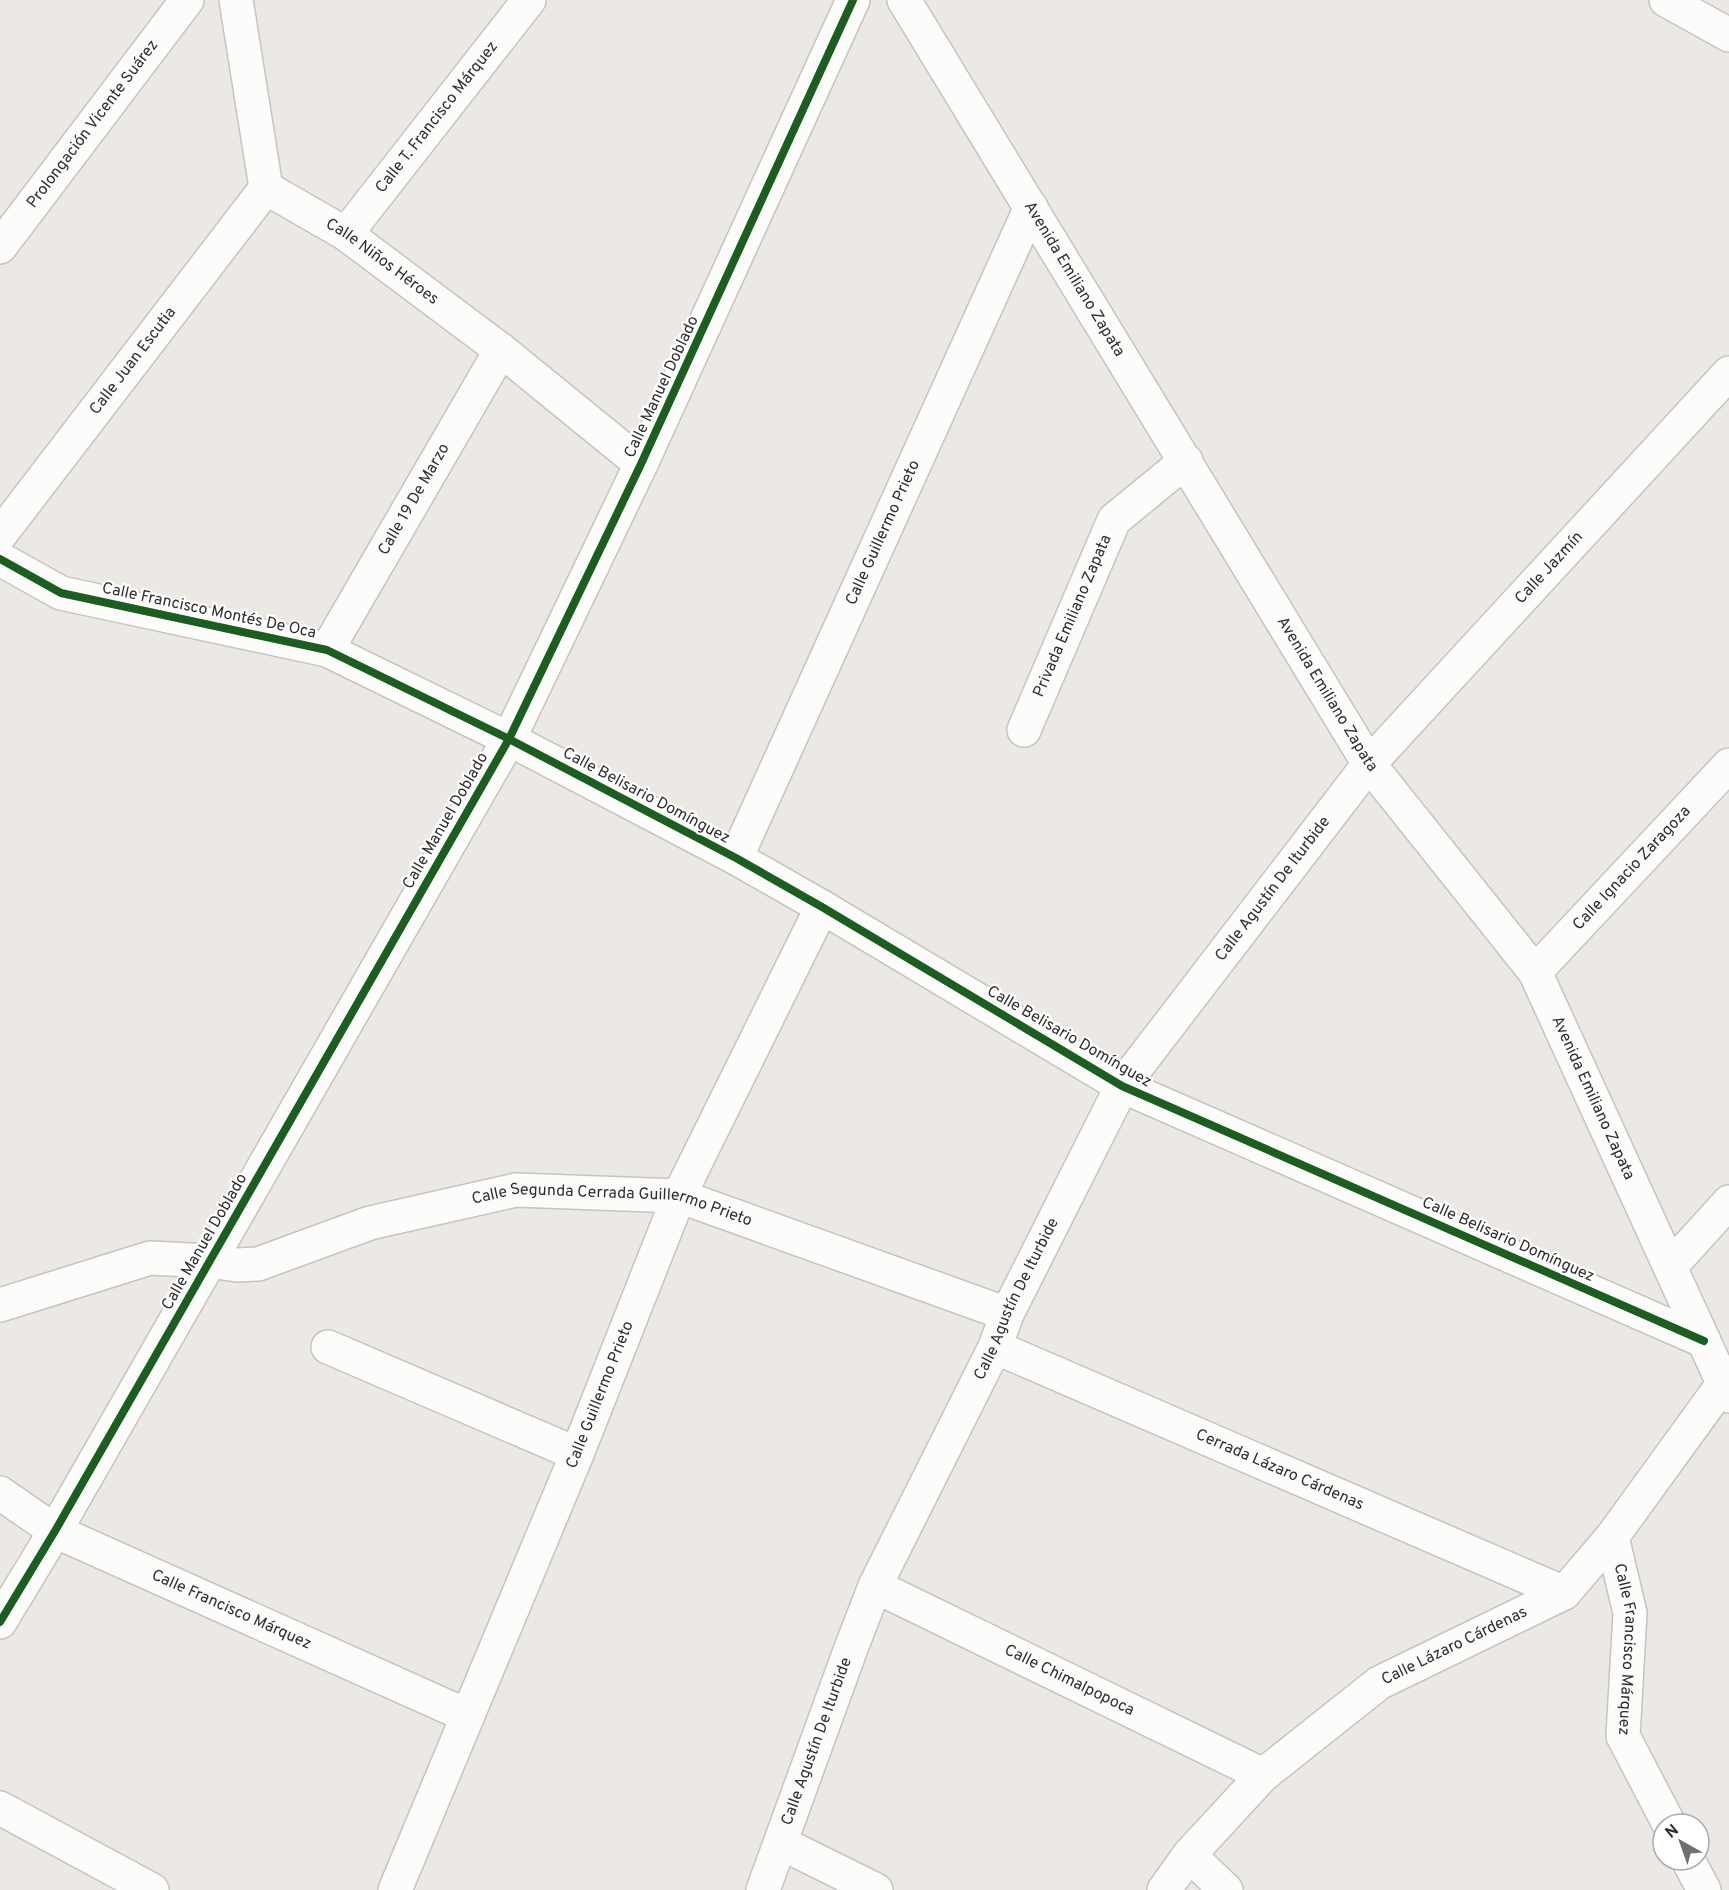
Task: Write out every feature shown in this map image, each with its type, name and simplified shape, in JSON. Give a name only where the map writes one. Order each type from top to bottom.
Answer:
[{"type":"street","name":"Prolongación Vicente Suárez","points":[[0,248],[187,0]]},
{"type":"street","points":[[236,0],[266,188]]},
{"type":"street","name":"Calle T. Francisco Márquez","points":[[346,234],[529,0]]},
{"type":"street","name":"Calle Manuel Doblado","points":[[0,1622],[55,1531],[509,739],[641,464],[853,0]]},
{"type":"street","name":"Avenida Emiliano Zapata","points":[[904,0],[1369,764],[1535,972],[1727,1389]]},
{"type":"street","points":[[1666,0],[1729,34]]},
{"type":"street","name":"Calle Niños Héroes","points":[[266,188],[346,234],[501,350],[641,464]]},
{"type":"street","name":"Calle Juan Escutia","points":[[0,535],[266,188]]},
{"type":"street","name":"Calle Guillermo Prieto","points":[[736,858],[1031,207]]},
{"type":"street","name":"Calle 19 De Marzo","points":[[327,650],[501,350]]},
{"type":"street","name":"Calle Jazmín","points":[[1369,764],[1729,373]]},
{"type":"street","name":"Privada Emiliano Zapata","points":[[1024,730],[1114,520],[1186,461]]},
{"type":"street","name":"Calle Francisco Montés De Oca","points":[[0,559],[61,593],[327,650],[509,739]]},
{"type":"street","name":"Calle Belisario Domínguez","points":[[509,739],[736,858],[1122,1086],[1704,1341]]},
{"type":"street","name":"Calle Agustín De Iturbide","points":[[763,1890],[875,1586],[994,1347],[1007,1314],[1122,1086],[1369,764]]},
{"type":"street","name":"Calle Ignacio Zaragoza","points":[[1535,972],[1729,765]]},
{"type":"street","name":"Calle Guillermo Prieto","points":[[395,1890],[577,1454],[679,1196],[822,907]]},
{"type":"street","name":"Calle Segunda Cerrada Guillermo Prieto","points":[[0,1305],[150,1258],[210,1261],[237,1265],[258,1264],[370,1222],[516,1190],[679,1196],[1007,1314]]},
{"type":"street","points":[[1670,1267],[1729,1202]]},
{"type":"street","points":[[328,1347],[577,1454]]},
{"type":"street","name":"Cerrada Lázaro Cárdenas","points":[[994,1347],[1564,1593]]},
{"type":"street","name":"Calle Lázaro Cárdenas","points":[[1164,1890],[1189,1855],[1263,1775],[1378,1683],[1564,1593],[1612,1537],[1727,1389]]},
{"type":"street","name":"Calle Francisco Márquez","points":[[0,1493],[55,1531],[468,1716]]},
{"type":"street","name":"Calle Francisco Márquez","points":[[1612,1537],[1630,1613],[1623,1736],[1663,1812]]},
{"type":"street","name":"Calle Chimalpopoca","points":[[875,1586],[1263,1775]]},
{"type":"street","points":[[0,1808],[152,1890]]},
{"type":"street","points":[[781,1843],[876,1890]]},
{"type":"street","points":[[1189,1855],[1226,1890]]},
{"type":"street","points":[[1694,1872],[1704,1890]]},
{"type":"cycle path","points":[[0,1622],[55,1531],[509,739],[641,464],[853,0]]},
{"type":"cycle path","points":[[0,559],[61,593],[327,650],[509,739],[736,858],[1122,1086],[1704,1341]]}]
